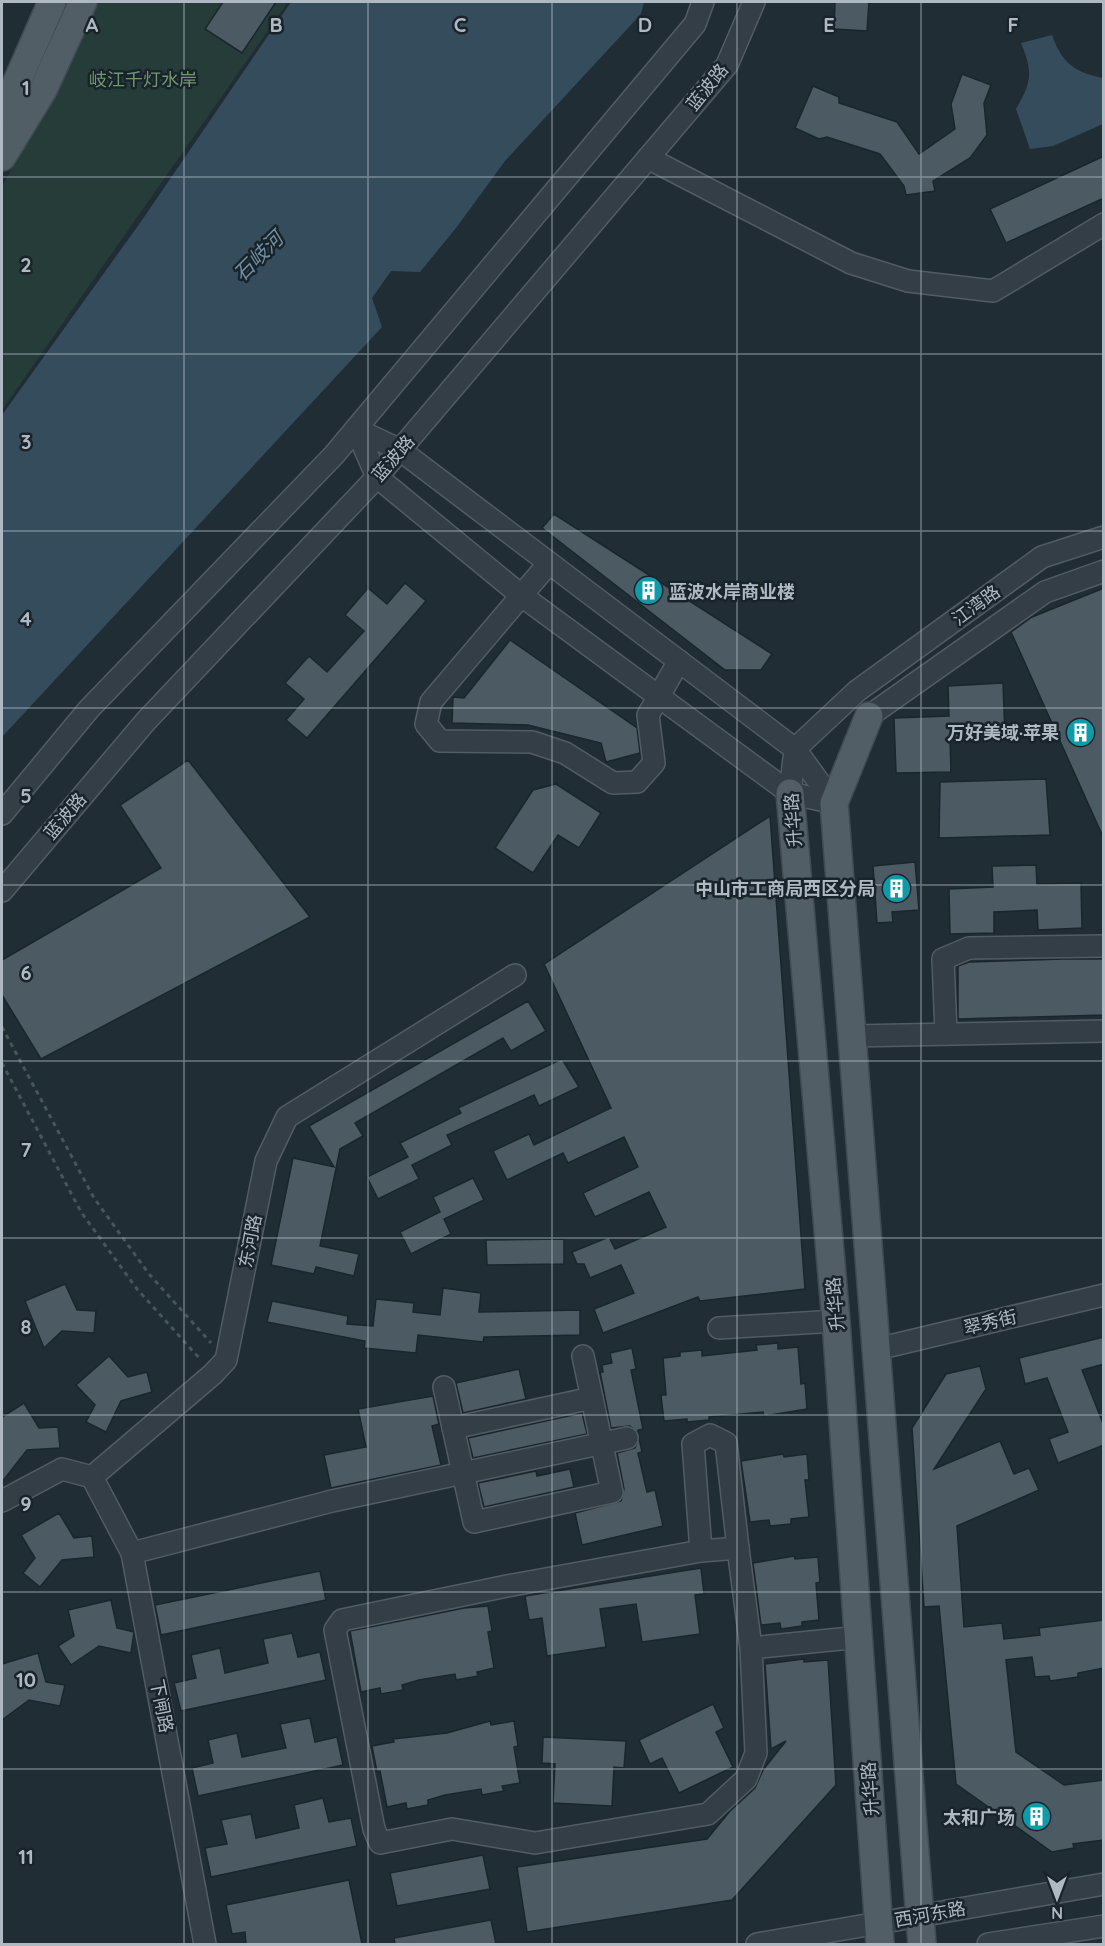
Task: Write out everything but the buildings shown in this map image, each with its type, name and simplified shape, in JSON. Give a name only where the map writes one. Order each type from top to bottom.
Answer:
[{"type":"main road","points":[[2,116],[52,2]]},
{"type":"main road","points":[[2,157],[42,90],[83,2]]},
{"type":"main road","points":[[868,716],[834,803],[922,1944]]},
{"type":"main road","name":"升华路","points":[[790,793],[836,1321],[860,1637],[879,1934]]},
{"type":"street","points":[[2,814],[89,708],[334,455],[694,24],[703,2]]},
{"type":"street","name":"蓝波路","points":[[2,891],[146,721],[377,477],[727,65],[754,2]]},
{"type":"street","points":[[648,158],[851,263],[908,281],[993,291],[1104,224]]},
{"type":"street","points":[[356,429],[400,450],[795,749],[834,803]]},
{"type":"street","points":[[356,429],[377,477],[522,596],[790,793],[834,803]]},
{"type":"street","name":"江湾路","points":[[795,749],[857,691],[1042,557],[1104,537]]},
{"type":"street","points":[[549,563],[431,702],[426,724],[440,741],[532,742],[565,753],[613,783],[637,783],[654,763],[648,715],[679,661]]},
{"type":"street","name":"江湾路","points":[[868,716],[1045,592],[1104,571]]},
{"type":"street","name":"升华路","points":[[790,793],[795,749]]},
{"type":"street","points":[[946,1034],[943,959],[969,948],[1104,946]]},
{"type":"street","name":"东河路","points":[[219,1367],[266,1161],[287,1118],[514,975]]},
{"type":"street","points":[[853,1036],[1104,1031]]},
{"type":"street","name":"翠秀街","points":[[877,1349],[1104,1295]]},
{"type":"street","points":[[719,1328],[836,1321]]},
{"type":"street","points":[[444,1388],[474,1522],[612,1492],[583,1356]]},
{"type":"street","points":[[2,1501],[62,1469],[92,1477],[219,1367]]},
{"type":"street","points":[[453,1428],[592,1398]]},
{"type":"street","points":[[701,1551],[693,1444],[710,1436],[726,1443],[751,1648],[756,1753],[746,1779],[708,1814],[535,1843],[452,1829],[380,1843],[374,1829],[335,1630],[342,1620],[507,1586],[701,1551],[738,1548]]},
{"type":"street","points":[[132,1553],[332,1501],[627,1438]]},
{"type":"street","name":"下闸路","points":[[92,1477],[132,1553],[205,1944]]},
{"type":"street","points":[[751,1648],[860,1637]]},
{"type":"street","name":"西河东路","points":[[757,1944],[879,1934],[919,1916],[1104,1884]]},
{"type":"street","points":[[988,1944],[1104,1926]]},
{"type":"path","points":[[2,1027],[94,1198],[219,1367]]},
{"type":"path","points":[[2,1063],[81,1212],[137,1289],[219,1367]]},
{"type":"green space","name":"岐江千灯水岸","points":[[94,2],[288,2],[2,410],[2,187],[64,70]]},
{"type":"water","name":"石岐河","points":[[291,2],[644,2],[641,14],[505,161],[456,228],[420,272],[391,271],[372,298],[382,327],[2,737],[2,415],[140,223]]},
{"type":"water","points":[[1052,35],[1060,53],[1070,65],[1084,73],[1103,78],[1103,124],[1053,146],[1030,149],[1016,109],[1029,77],[1028,62],[1021,43]]},
{"type":"place","name":"蓝波水岸商业楼","points":[[648,591]]},
{"type":"place","name":"万好美域·苹果","points":[[1080,732]]},
{"type":"place","name":"中山市工商局西区分局","points":[[896,888]]},
{"type":"place","name":"太和广场","points":[[1036,1817]]}]
